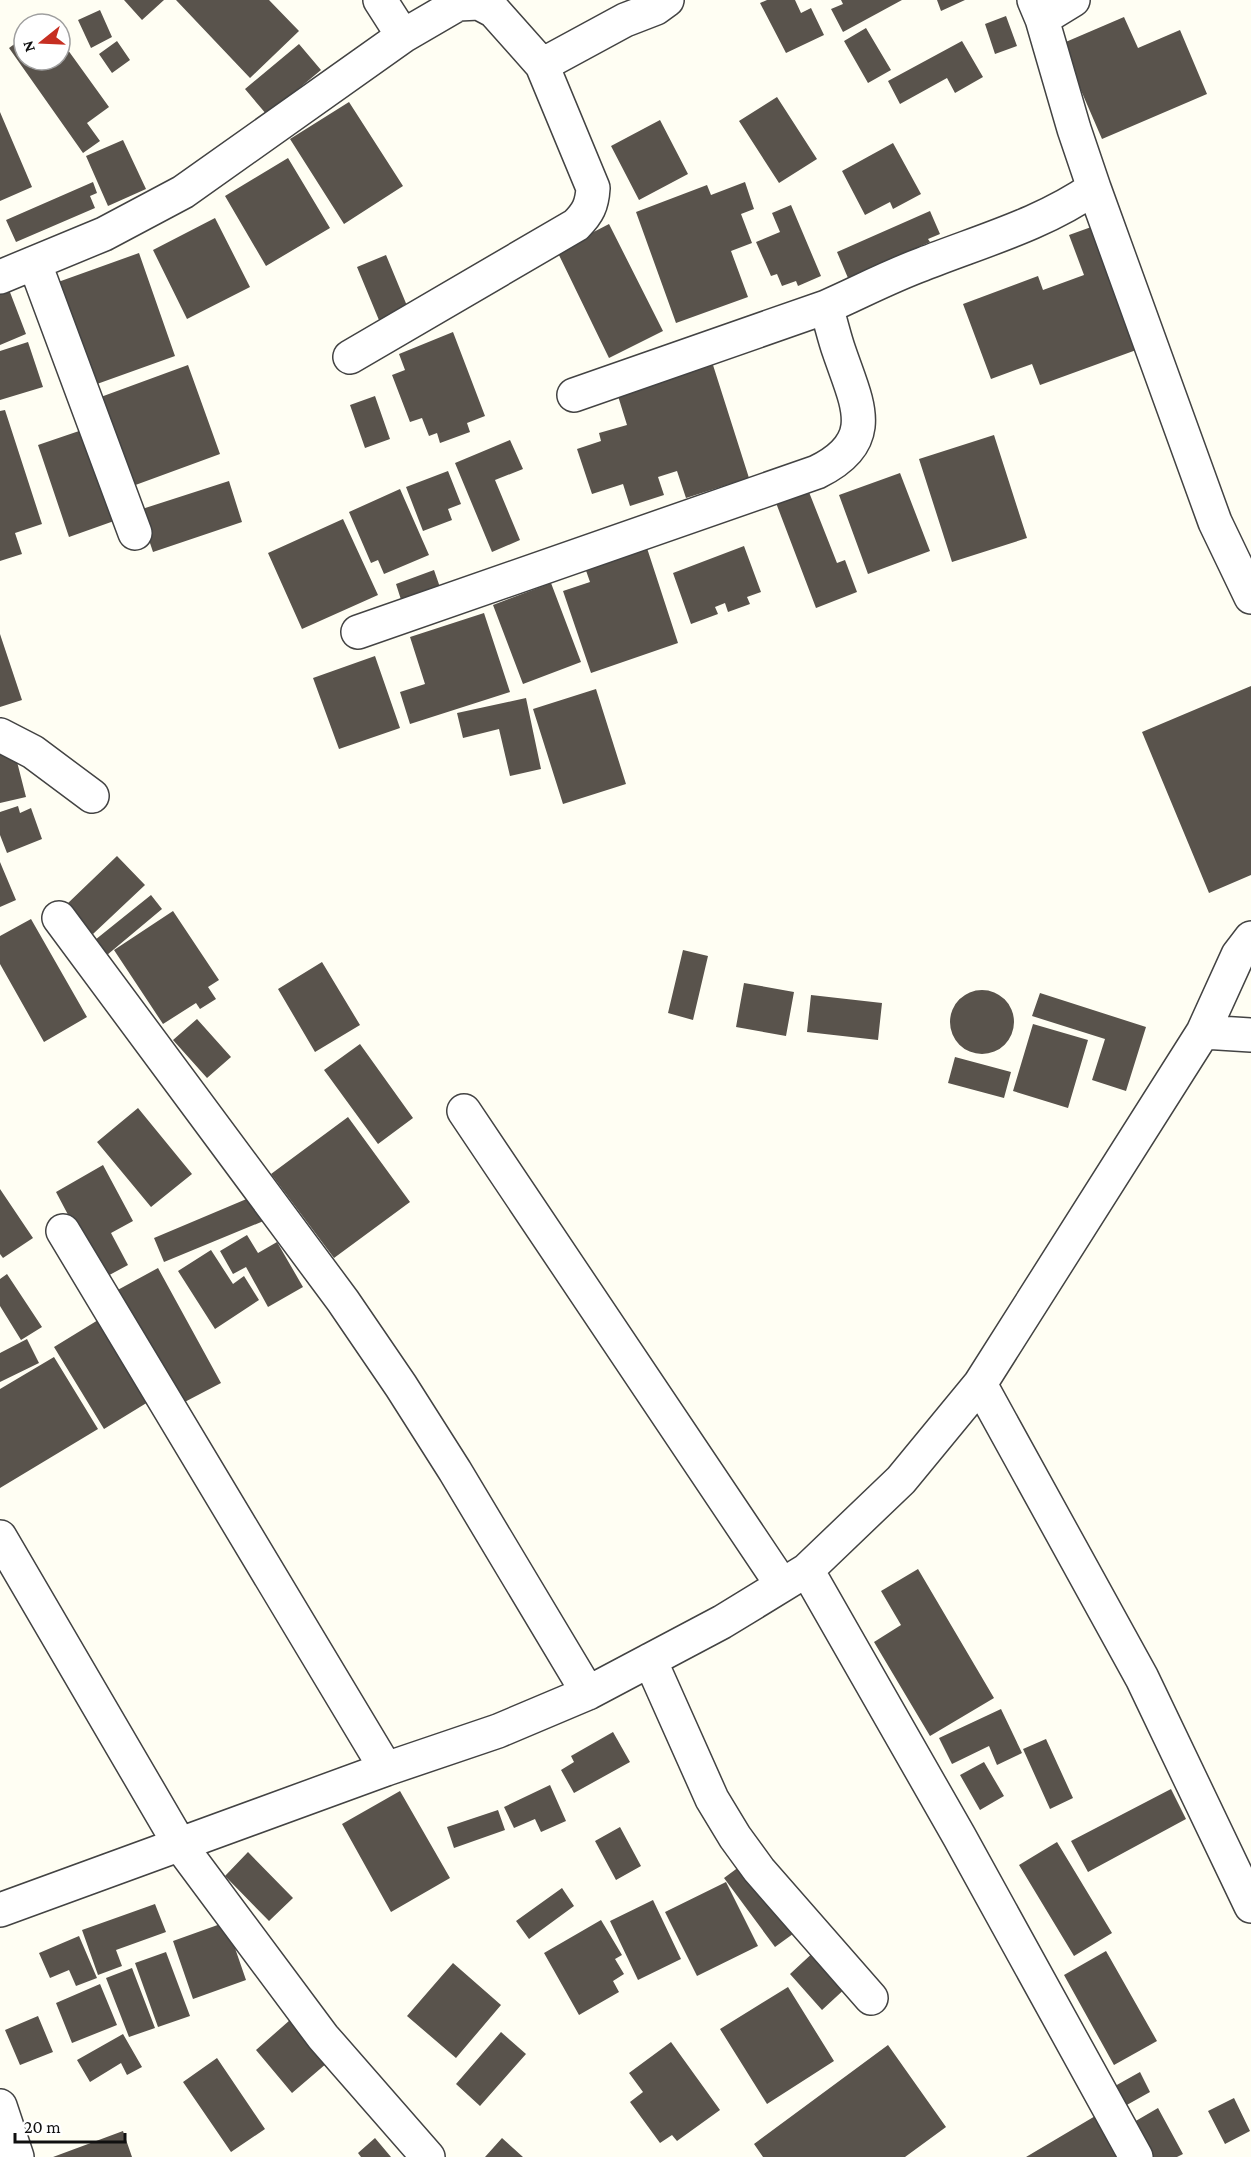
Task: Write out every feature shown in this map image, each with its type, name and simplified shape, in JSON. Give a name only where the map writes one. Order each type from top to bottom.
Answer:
[{"type":"street","points":[[380,0],[403,36]]},
{"type":"street","points":[[542,65],[625,20],[656,8],[667,0]]},
{"type":"street","points":[[1072,0],[1038,10],[1094,188],[1215,522],[1251,597]]},
{"type":"street","points":[[0,278],[104,234],[183,192],[403,36],[458,4],[479,3],[494,11],[542,65],[592,188],[592,203],[576,225],[350,357]]},
{"type":"street","points":[[574,395],[826,307],[922,264],[1041,218],[1070,205],[1094,188]]},
{"type":"street","points":[[35,264],[135,533]]},
{"type":"street","points":[[358,632],[817,472],[835,463],[848,451],[856,435],[860,413],[856,393],[839,351],[826,307]]},
{"type":"street","points":[[0,735],[33,752],[92,796]]},
{"type":"street","points":[[59,918],[343,1301],[455,1471],[588,1693]]},
{"type":"street","points":[[0,1910],[386,1769],[498,1731],[588,1693],[722,1622],[794,1578],[901,1480],[980,1384],[1203,1032],[1238,955],[1251,938]]},
{"type":"street","points":[[1203,1032],[1251,1035]]},
{"type":"street","points":[[464,1111],[794,1578],[959,1836],[1136,2157]]},
{"type":"street","points":[[63,1231],[386,1769]]},
{"type":"street","points":[[980,1384],[1142,1678],[1251,1906]]},
{"type":"street","points":[[0,1537],[180,1845],[322,2037],[428,2157]]},
{"type":"street","points":[[650,1660],[712,1799],[735,1837],[759,1870],[871,1998]]},
{"type":"street","points":[[0,2106],[17,2157]]},
{"type":"building","points":[[124,0],[164,0],[142,20]]},
{"type":"building","points":[[176,0],[269,0],[299,31],[250,78]]},
{"type":"building","points":[[767,0],[795,0],[801,13],[811,8],[824,35],[786,53],[760,3]]},
{"type":"building","points":[[841,0],[902,0],[843,32],[831,9],[843,4]]},
{"type":"building","points":[[937,0],[965,0],[941,11]]},
{"type":"building","points":[[100,10],[112,37],[91,48],[78,20]]},
{"type":"building","points":[[1006,16],[1017,46],[995,54],[985,24]]},
{"type":"building","points":[[1124,17],[1138,48],[1180,30],[1207,94],[1102,139],[1061,44]]},
{"type":"building","points":[[866,28],[891,70],[868,83],[844,41]]},
{"type":"building","points":[[117,41],[130,60],[112,73],[99,54]]},
{"type":"building","points":[[962,41],[983,77],[955,93],[947,78],[900,104],[888,81]]},
{"type":"building","points":[[299,44],[321,70],[267,115],[245,89]]},
{"type":"building","points":[[72,56],[109,107],[87,123],[100,141],[83,153],[26,72],[72,72]]},
{"type":"building","points":[[777,97],[817,159],[779,183],[739,121]]},
{"type":"building","points":[[349,102],[403,186],[344,224],[290,139]]},
{"type":"building","points":[[0,112],[32,187],[0,201]]},
{"type":"building","points":[[660,120],[688,174],[639,200],[611,146]]},
{"type":"building","points":[[123,140],[146,189],[108,206],[86,156]]},
{"type":"building","points":[[893,143],[921,194],[893,209],[890,202],[865,215],[842,171]]},
{"type":"building","points":[[288,158],[330,228],[266,266],[225,196]]},
{"type":"building","points":[[93,182],[97,193],[90,196],[95,208],[16,242],[6,220]]},
{"type":"building","points":[[745,182],[754,209],[741,214],[752,243],[731,251],[748,297],[676,323],[636,212],[707,185],[711,195]]},
{"type":"building","points":[[791,205],[821,276],[798,286],[796,281],[782,286],[777,274],[771,276],[756,242],[780,232],[772,213]]},
{"type":"building","points":[[930,211],[940,234],[928,239],[930,242],[848,278],[837,252]]},
{"type":"building","points":[[215,218],[250,287],[187,319],[153,250]]},
{"type":"building","points":[[609,224],[663,331],[609,358],[557,251]]},
{"type":"building","points":[[1094,226],[1139,349],[1040,385],[1032,364],[991,379],[963,304],[1038,276],[1043,290],[1084,275],[1069,235]]},
{"type":"building","points":[[139,253],[175,356],[83,389],[47,286]]},
{"type":"building","points":[[386,255],[410,313],[381,325],[357,267]]},
{"type":"building","points":[[8,287],[26,334],[0,345],[0,290]]},
{"type":"building","points":[[453,332],[485,416],[467,423],[470,432],[440,443],[437,433],[429,436],[422,418],[410,422],[392,375],[405,370],[399,354]]},
{"type":"building","points":[[28,342],[43,387],[0,400],[0,351]]},
{"type":"building","points":[[188,365],[220,454],[130,487],[98,398]]},
{"type":"building","points":[[713,365],[749,478],[686,498],[677,471],[658,477],[664,495],[630,506],[623,484],[592,494],[577,449],[601,441],[599,433],[627,425],[618,396]]},
{"type":"building","points":[[375,396],[390,439],[365,448],[350,405]]},
{"type":"building","points":[[5,410],[42,524],[15,533],[22,554],[0,561],[0,411]]},
{"type":"building","points":[[82,430],[114,521],[69,537],[38,445]]},
{"type":"building","points":[[994,435],[1027,538],[952,562],[919,459]]},
{"type":"building","points":[[510,440],[523,469],[495,480],[520,540],[492,552],[455,463]]},
{"type":"building","points":[[448,471],[461,504],[448,509],[452,520],[423,531],[406,487]]},
{"type":"building","points":[[900,473],[930,551],[868,574],[839,495]]},
{"type":"building","points":[[229,481],[242,522],[153,552],[139,510]]},
{"type":"building","points":[[805,482],[837,563],[845,560],[857,592],[816,608],[773,495]]},
{"type":"building","points":[[400,489],[429,555],[384,574],[378,560],[371,563],[349,512]]},
{"type":"building","points":[[343,519],[378,595],[302,629],[268,553]]},
{"type":"building","points":[[645,542],[678,643],[591,673],[563,591],[590,582],[583,562]]},
{"type":"building","points":[[744,546],[761,592],[747,597],[750,604],[728,612],[725,603],[715,607],[718,614],[691,624],[673,573]]},
{"type":"building","points":[[434,570],[442,593],[403,606],[396,584]]},
{"type":"building","points":[[551,583],[581,662],[523,684],[493,605]]},
{"type":"building","points":[[484,613],[510,692],[410,724],[400,692],[425,684],[410,637]]},
{"type":"building","points":[[0,634],[22,700],[0,707]]},
{"type":"building","points":[[375,656],[400,728],[339,749],[313,678]]},
{"type":"building","points":[[1251,686],[1251,875],[1209,893],[1142,732]]},
{"type":"building","points":[[596,689],[626,784],[563,804],[533,709]]},
{"type":"building","points":[[526,698],[541,769],[510,776],[499,729],[463,738],[457,713]]},
{"type":"building","points":[[13,746],[26,797],[0,803],[0,750]]},
{"type":"building","points":[[18,806],[20,813],[31,808],[42,839],[7,853],[0,835],[0,812]]},
{"type":"building","points":[[117,856],[145,885],[93,934],[66,905]]},
{"type":"building","points":[[0,862],[16,900],[0,907]]},
{"type":"building","points":[[151,895],[162,909],[107,955],[95,940]]},
{"type":"building","points":[[173,911],[219,980],[208,987],[216,999],[200,1009],[196,1003],[163,1024],[114,950]]},
{"type":"building","points":[[31,919],[87,1017],[44,1042],[0,964],[0,936]]},
{"type":"building","points":[[683,950],[708,956],[693,1020],[668,1013]]},
{"type":"building","points":[[322,962],[360,1025],[315,1052],[278,989]]},
{"type":"building","points":[[744,983],[794,992],[786,1036],[736,1027]]},
{"type":"building","points":[[982,990],[1000,996],[1008,1004],[1014,1022],[1008,1040],[1000,1048],[982,1054],[964,1048],[956,1040],[950,1022],[956,1004],[964,996]]},
{"type":"building","points":[[1040,993],[1146,1027],[1126,1091],[1092,1080],[1105,1039],[1032,1016]]},
{"type":"building","points":[[811,995],[882,1003],[878,1040],[807,1032]]},
{"type":"building","points":[[197,1019],[231,1057],[207,1078],[173,1040]]},
{"type":"building","points":[[1033,1024],[1088,1040],[1068,1108],[1013,1091]]},
{"type":"building","points":[[360,1044],[413,1118],[378,1144],[324,1070]]},
{"type":"building","points":[[955,1057],[1011,1072],[1004,1098],[948,1083]]},
{"type":"building","points":[[138,1108],[192,1174],[151,1207],[97,1142]]},
{"type":"building","points":[[348,1117],[410,1202],[334,1258],[271,1174]]},
{"type":"building","points":[[103,1165],[133,1221],[111,1233],[128,1265],[102,1279],[56,1192]]},
{"type":"building","points":[[0,1189],[33,1238],[3,1258],[0,1254]]},
{"type":"building","points":[[256,1195],[266,1220],[164,1262],[154,1238]]},
{"type":"building","points":[[247,1235],[258,1253],[277,1242],[303,1287],[268,1307],[246,1267],[233,1274],[220,1251]]},
{"type":"building","points":[[211,1250],[233,1284],[244,1276],[259,1300],[215,1329],[178,1271]]},
{"type":"building","points":[[158,1268],[221,1383],[177,1406],[114,1292]]},
{"type":"building","points":[[7,1274],[42,1327],[21,1340],[0,1306],[0,1279]]},
{"type":"building","points":[[103,1317],[153,1399],[104,1429],[54,1347]]},
{"type":"building","points":[[27,1339],[39,1363],[0,1382],[0,1353]]},
{"type":"building","points":[[54,1357],[98,1429],[0,1488],[0,1389]]},
{"type":"building","points":[[918,1569],[994,1698],[930,1736],[874,1642],[901,1625],[881,1591]]},
{"type":"building","points":[[1001,1709],[1022,1753],[997,1765],[989,1746],[952,1764],[939,1738]]},
{"type":"building","points":[[613,1732],[630,1762],[574,1793],[561,1770],[574,1762],[571,1756]]},
{"type":"building","points":[[1046,1739],[1073,1798],[1050,1809],[1023,1749]]},
{"type":"building","points":[[984,1762],[1004,1796],[980,1810],[960,1775]]},
{"type":"building","points":[[550,1785],[566,1821],[541,1832],[535,1819],[514,1828],[504,1807]]},
{"type":"building","points":[[1171,1789],[1186,1819],[1088,1872],[1071,1841]]},
{"type":"building","points":[[400,1791],[450,1878],[391,1912],[342,1824]]},
{"type":"building","points":[[498,1810],[505,1830],[454,1848],[447,1827]]},
{"type":"building","points":[[620,1827],[641,1866],[616,1880],[595,1841]]},
{"type":"building","points":[[1057,1842],[1112,1933],[1074,1956],[1019,1865]]},
{"type":"building","points":[[248,1852],[293,1898],[269,1921],[225,1876]]},
{"type":"building","points":[[747,1861],[797,1931],[775,1947],[724,1878]]},
{"type":"building","points":[[726,1882],[758,1946],[697,1976],[665,1912]]},
{"type":"building","points":[[562,1888],[574,1906],[529,1939],[516,1921]]},
{"type":"building","points":[[653,1900],[681,1959],[638,1980],[610,1921]]},
{"type":"building","points":[[155,1904],[166,1932],[116,1950],[122,1966],[98,1975],[82,1930]]},
{"type":"building","points":[[601,1920],[622,1955],[615,1959],[624,1974],[613,1981],[619,1992],[579,2015],[544,1953]]},
{"type":"building","points":[[226,1922],[246,1980],[193,1999],[173,1941]]},
{"type":"building","points":[[79,1936],[97,1978],[76,1986],[69,1970],[50,1978],[39,1953]]},
{"type":"building","points":[[817,1949],[849,1985],[822,2010],[790,1974]]},
{"type":"building","points":[[1106,1951],[1157,2041],[1114,2065],[1064,1975]]},
{"type":"building","points":[[166,1952],[190,2016],[158,2027],[135,1963]]},
{"type":"building","points":[[453,1963],[501,2005],[456,2058],[407,2016]]},
{"type":"building","points":[[132,1968],[155,2028],[129,2037],[106,1978]]},
{"type":"building","points":[[100,1984],[117,2025],[72,2043],[56,2003]]},
{"type":"building","points":[[788,1987],[834,2061],[767,2104],[720,2029]]},
{"type":"building","points":[[38,2016],[53,2052],[20,2065],[5,2030]]},
{"type":"building","points":[[290,2020],[327,2063],[292,2093],[256,2050]]},
{"type":"building","points":[[501,2032],[526,2054],[480,2106],[456,2084]]},
{"type":"building","points":[[123,2034],[142,2067],[127,2075],[121,2063],[90,2082],[77,2060]]},
{"type":"building","points":[[671,2042],[720,2110],[677,2141],[672,2135],[660,2143],[630,2102],[643,2092],[629,2073]]},
{"type":"building","points":[[888,2045],[946,2127],[905,2157],[763,2157],[754,2144]]},
{"type":"building","points":[[217,2058],[265,2129],[231,2152],[183,2082]]},
{"type":"building","points":[[1140,2072],[1150,2092],[1125,2106],[1115,2086]]},
{"type":"building","points":[[1234,2098],[1250,2131],[1225,2144],[1208,2111]]},
{"type":"building","points":[[1158,2108],[1183,2154],[1177,2157],[1153,2157],[1134,2122]]},
{"type":"building","points":[[1102,2112],[1128,2157],[1026,2157]]},
{"type":"building","points":[[123,2131],[132,2157],[53,2157]]},
{"type":"building","points":[[375,2138],[391,2157],[361,2157],[358,2153]]},
{"type":"building","points":[[502,2138],[523,2157],[485,2157]]}]
